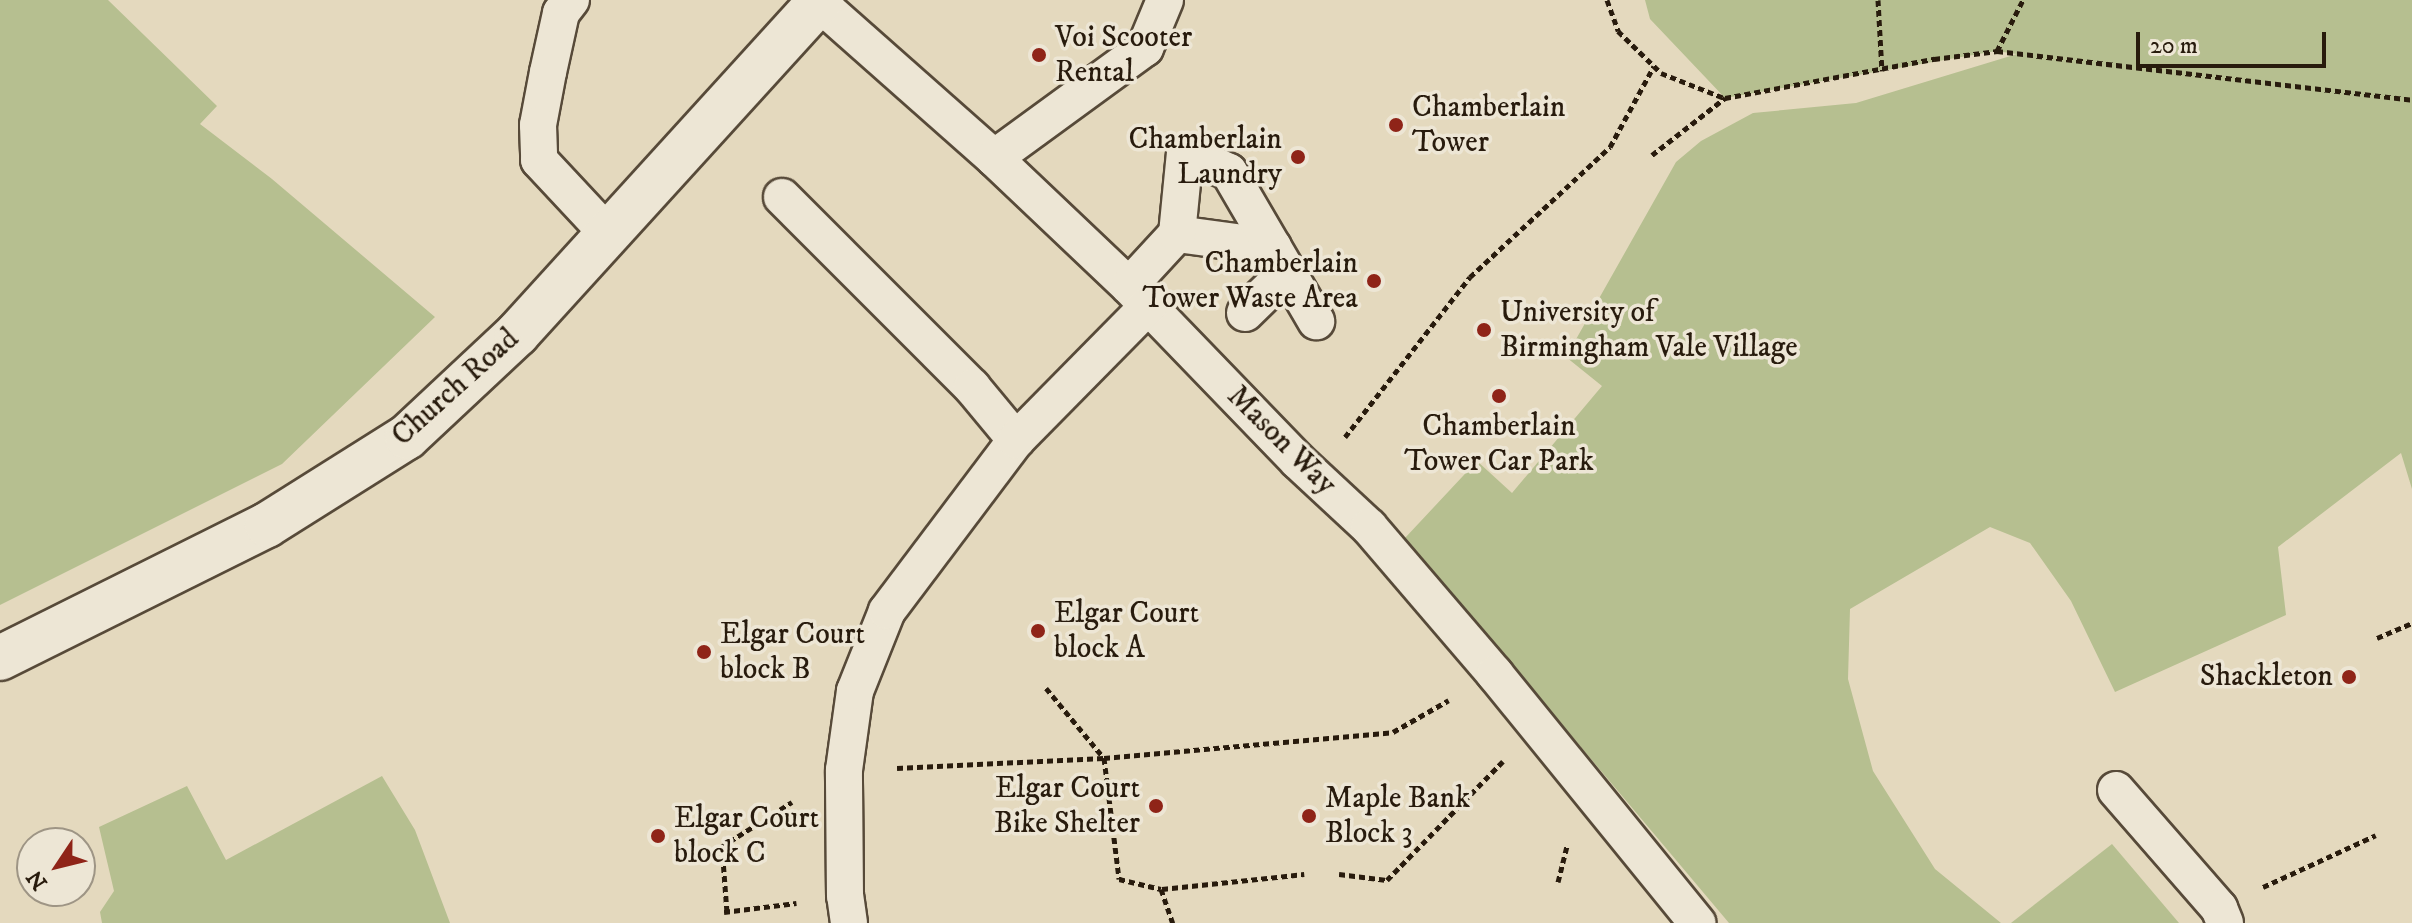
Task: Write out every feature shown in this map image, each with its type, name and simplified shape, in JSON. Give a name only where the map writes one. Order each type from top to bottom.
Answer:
[{"type":"main road","name":"Church Road","points":[[0,658],[267,525],[407,437],[517,334],[820,1]]},
{"type":"lane","points":[[571,0],[561,13],[548,72],[538,125],[539,160],[609,235]]},
{"type":"lane","points":[[994,158],[1145,48],[1165,0]]},
{"type":"lane","name":"Mason Way","points":[[820,1],[994,158],[1139,295],[1315,476],[1369,527],[1495,674],[1697,923]]},
{"type":"lane","points":[[847,909],[844,770],[855,691],[887,611],[1016,440],[1139,295],[1177,234],[1185,152],[1229,172],[1316,321]]},
{"type":"lane","points":[[782,197],[972,387],[1016,440]]},
{"type":"lane","points":[[1177,234],[1280,260]]},
{"type":"lane","points":[[1245,313],[1280,260]]},
{"type":"lane","points":[[2116,790],[2222,916]]},
{"type":"path","points":[[1607,0],[1618,31],[1661,73],[1725,98]]},
{"type":"path","points":[[1878,0],[1882,71]]},
{"type":"path","points":[[1997,51],[2023,0]]},
{"type":"path","points":[[1652,155],[1725,98],[1934,59],[1997,51],[2412,100]]},
{"type":"path","points":[[1315,476],[1470,277],[1610,147],[1654,66]]},
{"type":"path","points":[[2377,638],[2412,623]]},
{"type":"path","points":[[847,909],[725,912],[722,846],[844,770],[1104,758],[1393,732],[1495,674]]},
{"type":"path","points":[[1046,688],[1104,758],[1119,879],[1161,889],[1304,874]]},
{"type":"path","points":[[1339,874],[1387,880],[1537,726]]},
{"type":"path","points":[[2222,916],[2376,835]]},
{"type":"path","points":[[1161,889],[1173,923]]},
{"type":"green space","points":[[0,0],[108,0],[217,106],[200,124],[272,179],[435,317],[282,464],[0,605]]},
{"type":"green space","points":[[1645,0],[2412,0],[2412,489],[2401,453],[2278,547],[2286,615],[2115,692],[2071,601],[2030,543],[1990,527],[1850,609],[1848,679],[1873,771],[1935,869],[2001,923],[1729,923],[1405,538],[1477,461],[1512,493],[1602,386],[1566,357],[1676,162],[1701,141],[1753,113],[1856,103],[2017,54],[1996,51],[1725,98],[1650,19]]},
{"type":"green space","points":[[382,776],[415,830],[450,923],[102,923],[100,912],[114,891],[99,827],[187,786],[226,860]]},
{"type":"green space","points":[[2112,844],[2179,923],[2011,923]]},
{"type":"place","name":"Voi Scooter Rental","points":[[1039,55]]},
{"type":"place","name":"Chamberlain Tower","points":[[1396,125]]},
{"type":"place","name":"Chamberlain Laundry","points":[[1298,157]]},
{"type":"place","name":"Chamberlain Tower Waste Area","points":[[1374,281]]},
{"type":"place","name":"University of Birmingham Vale Village","points":[[1484,330]]},
{"type":"place","name":"Chamberlain Tower Car Park","points":[[1499,396]]},
{"type":"place","name":"Elgar Court block A","points":[[1038,631]]},
{"type":"place","name":"Elgar Court block B","points":[[704,652]]},
{"type":"place","name":"Shackleton","points":[[2349,677]]},
{"type":"place","name":"Elgar Court Bike Shelter","points":[[1156,806]]},
{"type":"place","name":"Maple Bank Block 3","points":[[1309,816]]},
{"type":"place","name":"Elgar Court block C","points":[[658,836]]}]
